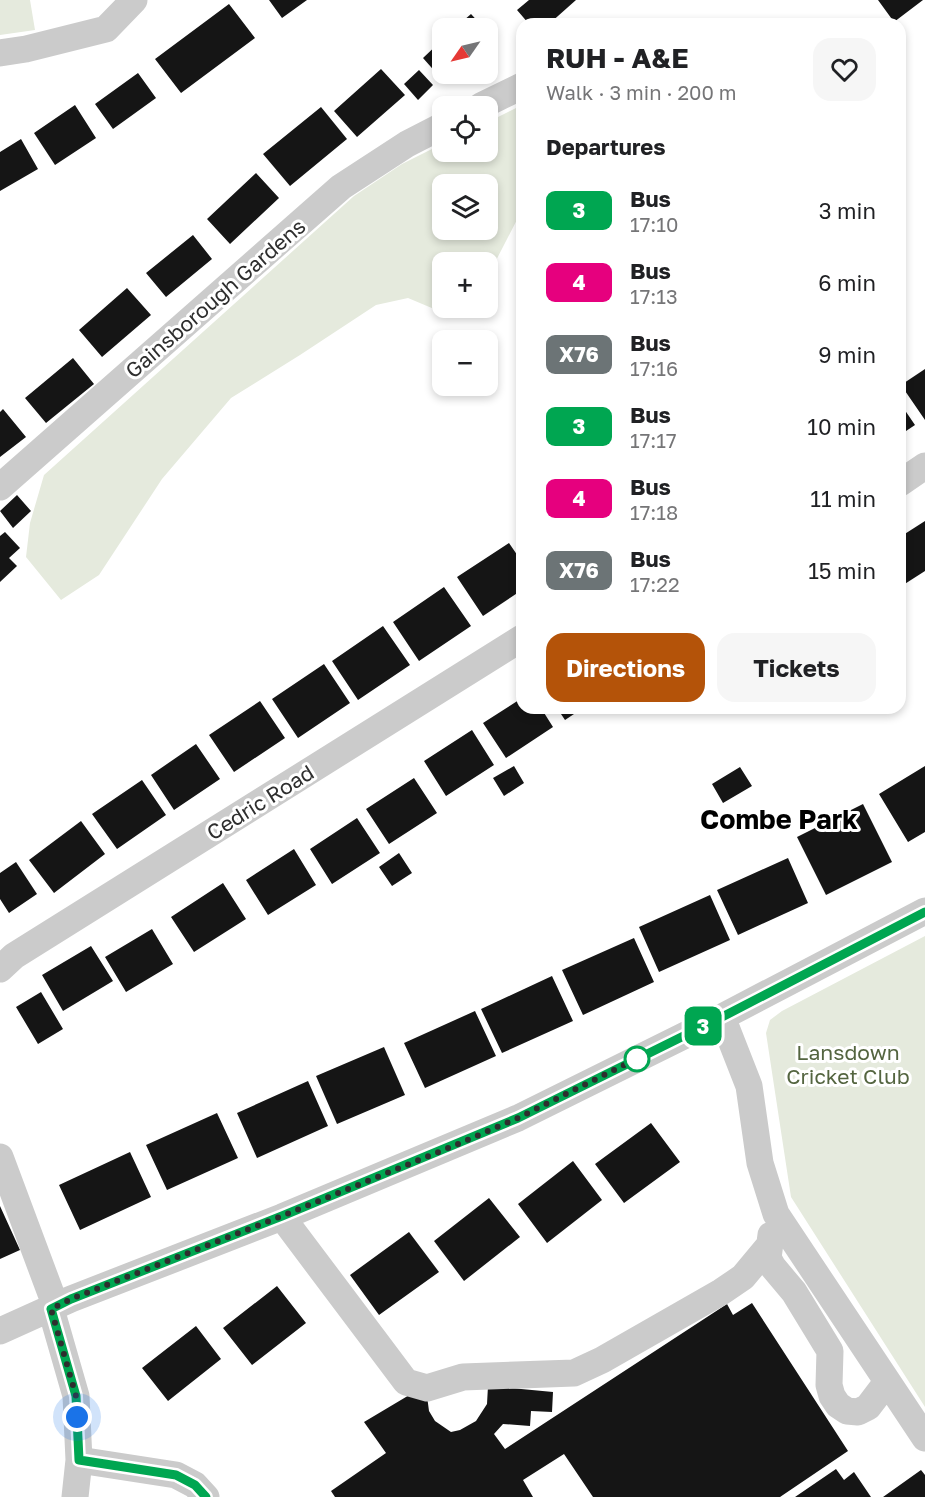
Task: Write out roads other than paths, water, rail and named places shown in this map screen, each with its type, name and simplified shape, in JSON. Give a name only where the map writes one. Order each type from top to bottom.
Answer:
[{"type":"street","points":[[0,53],[26,49],[106,29],[134,0]]},
{"type":"street","points":[[498,98],[516,89]]},
{"type":"street","name":"Gainsborough Gardens","points":[[0,487],[341,187],[407,144],[432,131]]},
{"type":"street","points":[[906,479],[925,466]]},
{"type":"street","name":"Cedric Road","points":[[0,969],[24,950],[516,642]]},
{"type":"street","points":[[0,1331],[518,1118],[722,1017],[925,912]]},
{"type":"street","points":[[722,1017],[749,1086],[760,1163],[767,1190],[777,1214],[925,1438]]},
{"type":"street","points":[[0,1157],[54,1308],[76,1396],[79,1460],[75,1497]]},
{"type":"street","points":[[777,1214],[768,1247],[768,1258],[772,1267],[794,1292],[830,1351],[829,1385],[832,1396],[838,1405],[847,1411],[858,1412],[868,1407],[887,1382]]},
{"type":"street","points":[[282,1216],[406,1382],[427,1388],[463,1377],[574,1373],[602,1360],[721,1292],[743,1277],[768,1247]]},
{"type":"street","points":[[79,1460],[176,1475],[195,1485],[206,1497]]},
{"type":"street","points":[[151,1472],[165,1485],[173,1497]]},
{"type":"district","name":"Combe Park","points":[[779,819]]},
{"type":"park label","name":"Lansdown Cricket Club","points":[[848,1064]]}]
